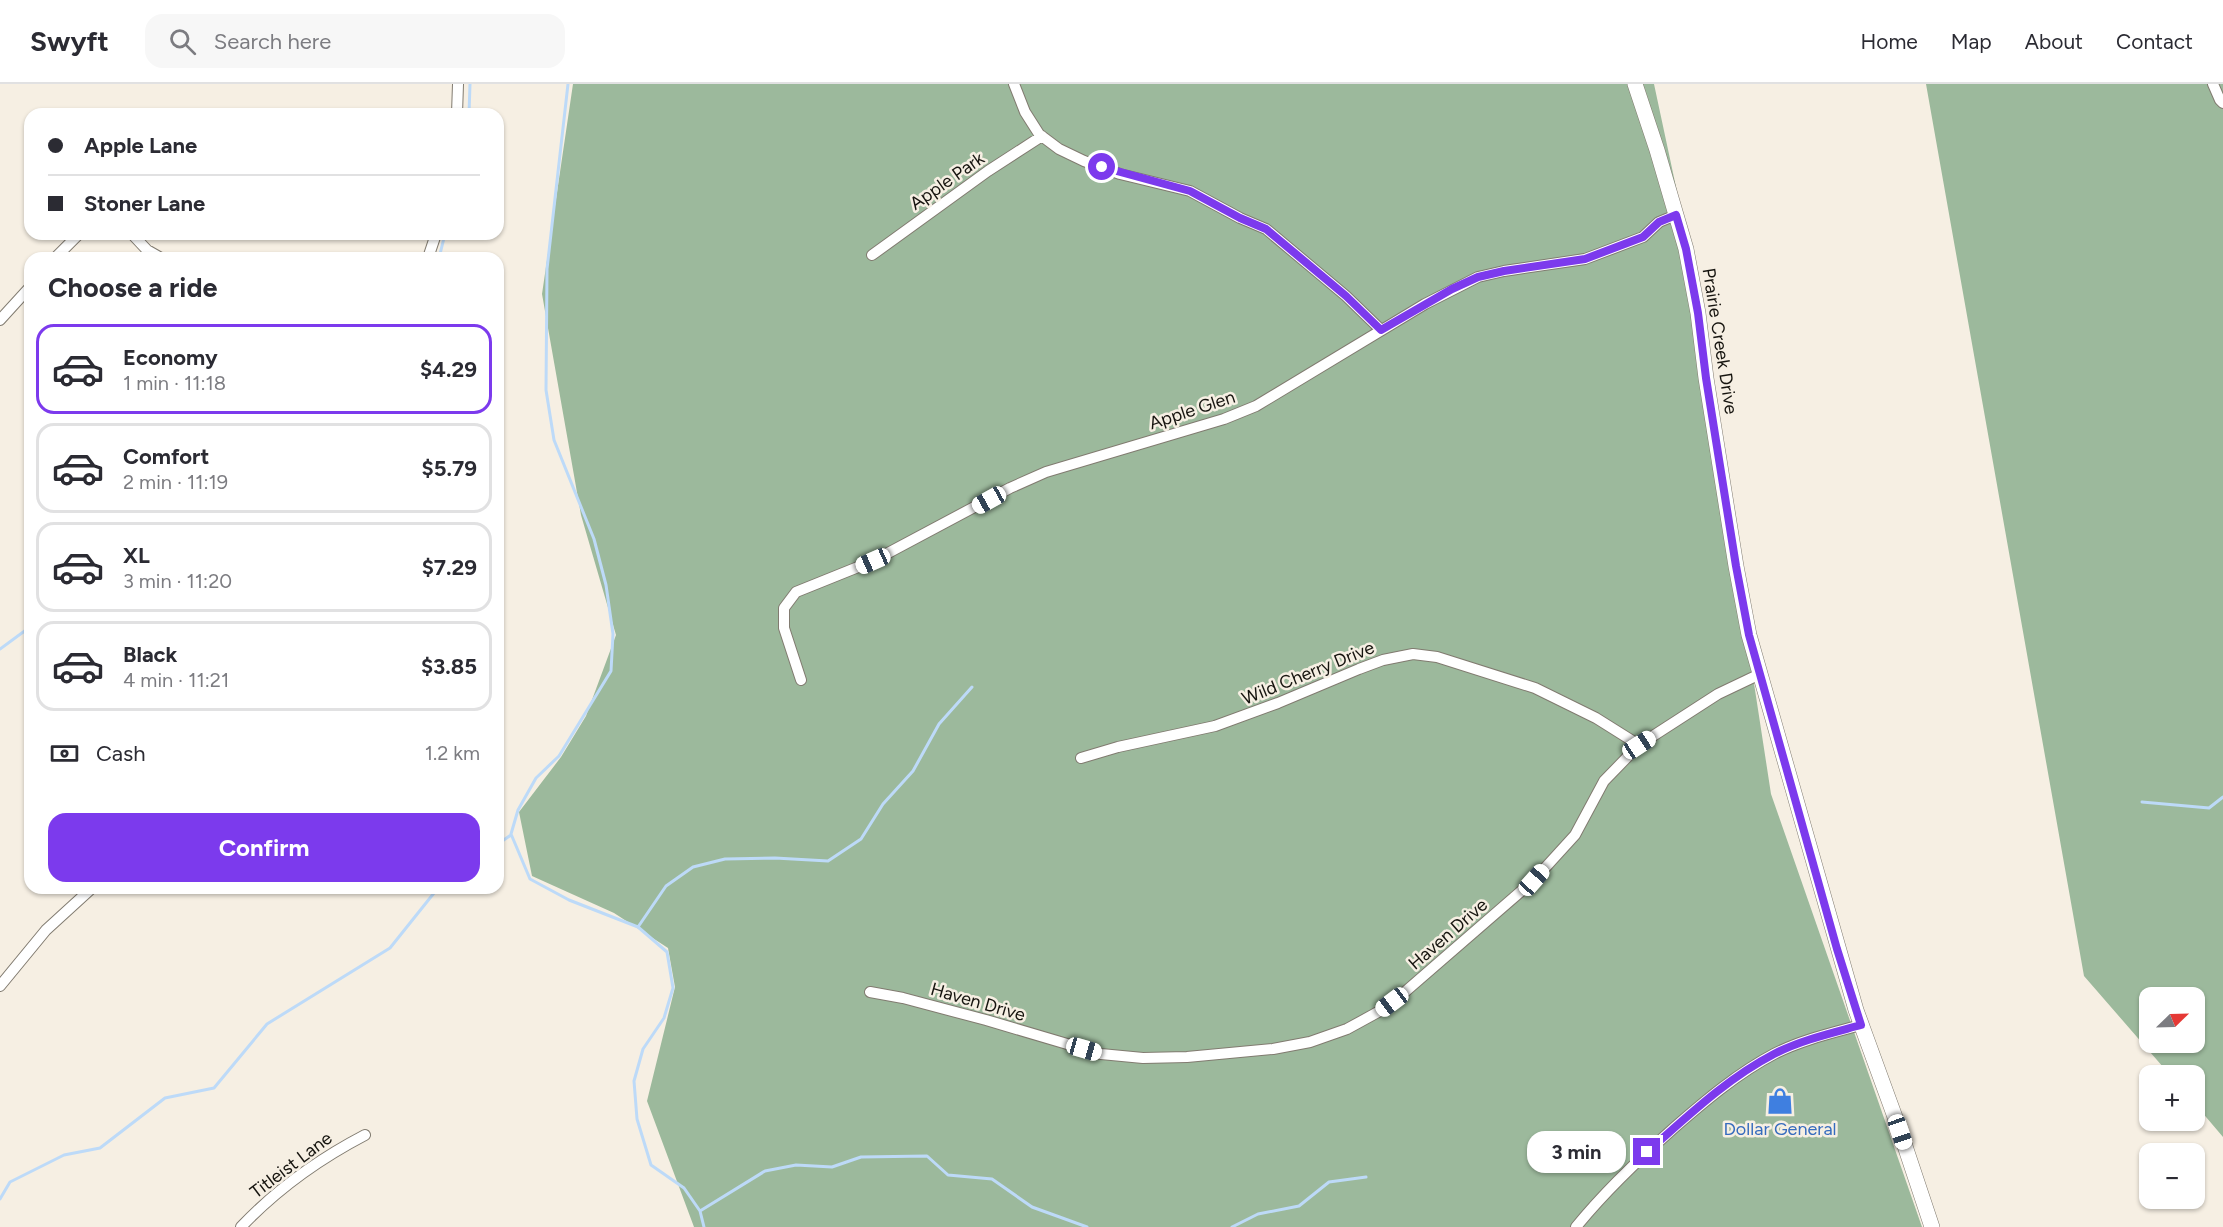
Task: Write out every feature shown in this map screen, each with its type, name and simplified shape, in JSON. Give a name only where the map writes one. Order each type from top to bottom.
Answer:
[{"type":"main road","name":"Prairie Creek Drive","points":[[1635,84],[1686,249],[1744,609],[1760,674],[1837,949],[1861,1025],[1932,1227]]},
{"type":"street","points":[[457,108],[458,84]]},
{"type":"street","points":[[1014,84],[1025,112],[1042,136],[1059,148],[1084,161],[1120,174],[1190,191],[1266,229],[1346,296],[1381,330]]},
{"type":"street","points":[[2213,84],[2223,103]]},
{"type":"street","name":"Apple Park","points":[[872,255],[988,171],[1042,136]]},
{"type":"street","name":"Apple Glen","points":[[801,680],[784,628],[784,608],[796,592],[873,561],[1010,488],[1046,472],[1202,426],[1256,406],[1381,330],[1452,289],[1478,277],[1585,259],[1643,237],[1659,222],[1676,215]]},
{"type":"street","points":[[62,252],[73,240]]},
{"type":"street","points":[[138,240],[150,252]]},
{"type":"street","points":[[0,320],[24,294]]},
{"type":"street","name":"Wild Cherry Drive","points":[[1081,758],[1118,747],[1215,726],[1383,660],[1413,654],[1437,657],[1535,688],[1596,718],[1639,745]]},
{"type":"street","name":"Haven Drive","points":[[870,992],[903,998],[986,1020],[1101,1054],[1143,1058],[1187,1057],[1272,1049],[1310,1042],[1347,1029],[1378,1012],[1406,992],[1534,880],[1575,835],[1604,782],[1639,745],[1718,694],[1760,674]]},
{"type":"street","points":[[0,986],[46,930],[85,894]]},
{"type":"street","points":[[1576,1227],[1632,1165],[1709,1097],[1737,1076],[1787,1048],[1861,1025]]},
{"type":"street","name":"Titleist Lane","points":[[241,1227],[278,1192],[309,1168],[333,1151],[365,1135]]},
{"type":"green space","points":[[573,84],[1654,84],[1682,215],[1771,794],[1922,1227],[694,1227],[647,1101],[675,987],[668,948],[614,913],[532,876],[519,812],[561,757],[586,716],[616,635],[581,515],[542,294]]},
{"type":"green space","points":[[1926,84],[2223,84],[2223,1137],[2205,1116],[2205,1065],[2161,1065],[2151,1053],[2205,1053],[2205,987],[2139,987],[2139,1039],[2084,976]]},
{"type":"waterway","points":[[469,108],[470,84]]},
{"type":"waterway","points":[[568,84],[547,269],[546,390],[554,440],[594,539],[606,585],[613,634],[611,671],[559,756],[536,778],[518,810],[511,834],[530,879],[569,900],[638,927],[667,952],[673,988],[664,1018],[643,1049],[634,1081],[637,1119],[651,1165],[684,1188],[700,1211],[704,1227]]},
{"type":"waterway","points":[[440,252],[444,240]]},
{"type":"waterway","points":[[0,649],[24,631]]},
{"type":"waterway","points":[[638,927],[666,886],[693,867],[725,859],[775,858],[828,861],[861,839],[883,804],[913,771],[939,724],[972,687]]},
{"type":"waterway","points":[[2142,802],[2209,808],[2223,797]]},
{"type":"waterway","points":[[504,840],[511,835]]},
{"type":"waterway","points":[[0,1199],[10,1182],[64,1155],[100,1148],[165,1098],[214,1088],[267,1024],[390,948],[433,894]]},
{"type":"waterway","points":[[700,1211],[765,1171],[796,1165],[832,1167],[861,1157],[927,1156],[948,1175],[992,1179],[1032,1207],[1087,1227]]},
{"type":"waterway","points":[[1232,1227],[1258,1214],[1299,1206],[1329,1182],[1366,1177]]},
{"type":"place","name":"Dollar General","points":[[1780,1101]]},
{"type":"route","points":[[1102,167],[1120,174],[1162,182],[1190,191],[1266,229],[1346,296],[1381,330],[1452,289],[1478,277],[1585,259],[1643,237],[1659,222],[1676,215],[1686,249],[1698,313],[1706,378],[1749,635],[1837,949],[1861,1025],[1773,1054],[1737,1076],[1709,1097],[1647,1152]]}]
